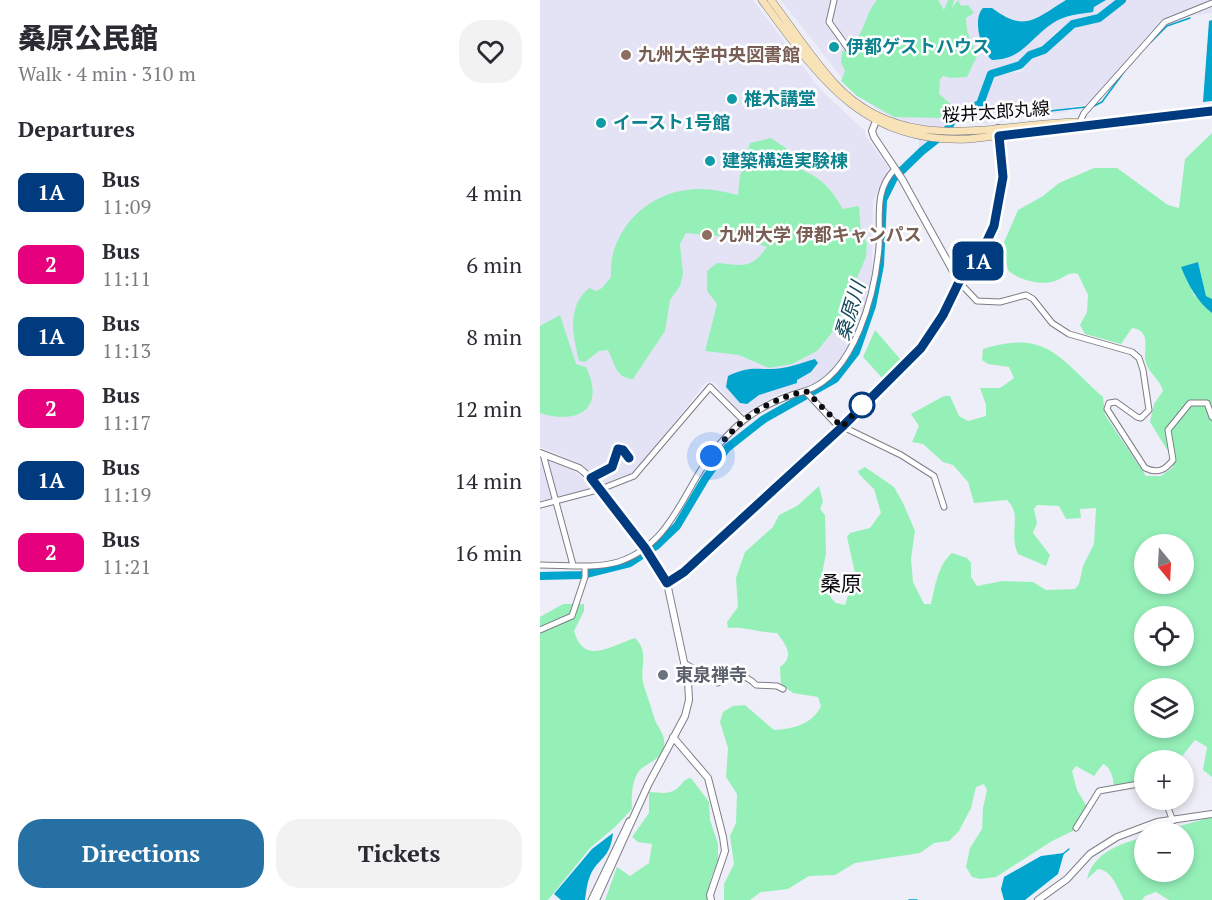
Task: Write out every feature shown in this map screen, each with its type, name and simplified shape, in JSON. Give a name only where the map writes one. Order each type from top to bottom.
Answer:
[{"type":"main road","name":"桜井太郎丸線","points":[[762,0],[831,89],[860,113],[876,121],[926,137],[1135,120],[1212,111]]},
{"type":"main road","name":"桜井太郎丸線","points":[[771,0],[836,86],[861,106],[903,126],[953,136]]},
{"type":"street","points":[[834,0],[829,22],[850,51]]},
{"type":"street","points":[[1079,124],[1084,113],[1165,22],[1212,3]]},
{"type":"street","points":[[876,121],[872,131],[901,177],[959,282],[977,301],[994,302],[1022,295],[1030,297],[1052,323],[1066,332],[1116,350],[1132,352],[1139,358],[1145,376],[1149,410],[1141,418],[1133,417],[1116,402],[1109,403],[1107,408],[1145,468],[1156,471],[1169,466],[1173,460],[1168,430],[1191,402],[1207,403],[1212,417]]},
{"type":"street","points":[[667,583],[684,572],[842,427],[921,348],[943,315],[959,282],[978,260],[994,226],[1003,177],[998,132]]},
{"type":"street","points":[[540,565],[585,567],[617,562],[645,548],[679,512],[705,464],[730,432],[771,401],[816,388],[844,361],[855,342],[874,282],[879,249],[879,199],[896,170]]},
{"type":"street","points":[[540,506],[602,489],[638,473],[710,387],[743,420]]},
{"type":"street","points":[[806,392],[842,427],[901,455],[929,473],[938,485],[944,507]]},
{"type":"street","points":[[542,454],[579,468],[602,489],[652,557],[667,583],[684,663],[689,700],[685,716],[643,796],[596,900]]},
{"type":"street","points":[[542,454],[573,565]]},
{"type":"street","points":[[540,630],[572,616],[585,577],[585,567]]},
{"type":"street","points":[[684,663],[718,683],[735,675],[750,679],[756,685],[777,686],[783,689]]},
{"type":"street","points":[[673,736],[708,778],[723,837],[725,851],[710,895],[711,900]]},
{"type":"street","points":[[1076,828],[1099,790],[1134,785]]},
{"type":"street","points":[[591,900],[638,800],[643,796]]},
{"type":"street","points":[[1169,810],[1173,821]]},
{"type":"street","points":[[1038,900],[1067,879],[1090,854],[1117,837],[1157,822],[1212,814]]},
{"type":"shaded area","name":"九州大学 伊都キャンパス","points":[[540,0],[753,0],[820,89],[865,131],[865,135],[889,168],[873,201],[872,276],[858,327],[842,360],[815,385],[778,394],[745,413],[740,412],[714,382],[706,382],[636,471],[604,484],[597,475],[577,462],[540,447]]},
{"type":"shaded area","points":[[781,0],[1121,0],[1103,17],[1077,22],[1058,30],[1041,47],[1027,54],[1018,65],[991,72],[985,78],[979,102],[969,116],[936,133],[919,151],[919,124],[899,120],[879,111],[848,86]]},
{"type":"shaded area","points":[[1126,0],[1212,0],[1212,13],[1182,17],[1154,34],[1150,32],[1087,105],[1070,107],[1068,112],[1016,118],[1005,116],[989,120],[987,125],[974,119],[985,103],[994,77],[1002,73],[1021,72],[1031,59],[1042,55],[1066,32],[1077,26],[1103,21]]},
{"type":"shaded area","points":[[540,456],[568,467],[596,488],[540,501]]},
{"type":"green space","points":[[877,0],[938,0],[944,10],[948,0],[954,0],[952,8],[958,0],[961,6],[968,5],[974,13],[966,18],[967,30],[977,56],[967,77],[943,76],[940,79],[939,94],[953,106],[945,118],[894,117],[857,96],[841,81],[845,71],[841,62],[842,52],[852,46]]},
{"type":"green space","points":[[1212,133],[1212,299],[1206,296],[1198,262],[1182,267],[1194,295],[1212,313],[1212,777],[1203,770],[1207,747],[1195,740],[1187,750],[1134,750],[1134,783],[1114,788],[1110,771],[1103,764],[1094,776],[1076,766],[1072,771],[1077,790],[1087,807],[1079,828],[1052,841],[996,877],[980,879],[972,877],[966,867],[970,848],[982,829],[987,790],[984,784],[976,787],[971,808],[959,831],[949,841],[934,843],[920,853],[855,863],[835,875],[809,876],[788,889],[761,892],[750,900],[724,900],[724,884],[734,864],[730,836],[736,823],[737,794],[726,777],[728,748],[720,722],[723,712],[733,706],[745,705],[774,730],[807,722],[821,706],[818,697],[793,693],[781,684],[780,667],[787,659],[788,650],[777,633],[728,628],[727,622],[738,607],[736,578],[745,552],[773,527],[779,515],[797,506],[819,486],[823,502],[820,509],[825,515],[826,553],[822,574],[831,598],[836,603],[845,605],[855,573],[847,537],[850,533],[870,528],[881,513],[874,489],[859,474],[858,471],[865,467],[894,487],[903,503],[915,531],[911,559],[913,582],[924,604],[931,604],[940,570],[952,553],[967,558],[971,563],[971,577],[977,586],[1002,581],[1033,582],[1046,590],[1075,589],[1094,544],[1096,508],[1080,509],[1081,518],[1066,519],[1059,506],[1037,505],[1034,509],[1037,523],[1033,533],[1050,555],[1046,566],[1018,554],[1014,539],[1015,518],[1012,506],[1007,500],[974,503],[968,482],[953,465],[943,462],[923,444],[912,442],[919,426],[911,414],[944,396],[950,396],[959,416],[968,421],[986,416],[986,405],[980,388],[1000,388],[1014,378],[1009,367],[988,364],[982,360],[983,349],[1005,344],[1037,345],[1063,359],[1103,397],[1105,415],[1146,476],[1161,476],[1173,467],[1171,456],[1150,422],[1154,404],[1163,391],[1146,363],[1145,337],[1142,333],[1132,328],[1121,344],[1085,334],[1080,325],[1087,312],[1088,295],[1078,274],[1069,274],[1050,282],[1024,279],[1008,270],[1002,247],[1018,210],[1043,196],[1059,183],[1094,168],[1117,168],[1168,205],[1179,208],[1185,159]]},
{"type":"green space","points":[[771,138],[790,151],[793,166],[817,178],[828,187],[843,209],[859,206],[861,234],[867,243],[866,257],[835,329],[817,351],[792,364],[769,368],[739,355],[705,351],[717,304],[707,291],[707,271],[717,263],[740,265],[751,263],[767,247],[724,233],[719,236],[686,233],[680,244],[683,274],[680,286],[670,300],[665,331],[633,379],[619,373],[608,350],[599,351],[585,362],[579,361],[573,332],[577,304],[589,288],[596,291],[602,288],[611,277],[616,246],[622,231],[632,219],[643,208],[671,193],[700,189],[738,195],[740,176],[750,143]]},
{"type":"green space","points":[[560,315],[576,364],[586,367],[593,394],[585,410],[577,415],[566,417],[540,413],[540,326]]},
{"type":"green space","points":[[875,330],[901,360],[883,379],[863,357]]},
{"type":"green space","points":[[563,604],[584,604],[584,611],[574,631],[578,642],[584,648],[599,651],[635,638],[640,644],[643,655],[644,686],[655,721],[663,734],[664,747],[655,760],[638,773],[632,793],[632,809],[590,848],[548,900],[540,900],[540,617]]},
{"type":"green space","points":[[691,778],[709,802],[710,820],[718,844],[718,860],[710,881],[713,900],[605,900],[617,867],[630,876],[649,863],[652,844],[638,842],[632,837],[649,813],[649,792],[672,792]]},
{"type":"green space","points":[[1212,817],[1212,900],[1169,900],[1156,892],[1145,896],[1142,900],[1124,900],[1114,881],[1103,870],[1098,869],[1087,879],[1095,862],[1109,850],[1134,840],[1134,882],[1194,882],[1194,822]]},
{"type":"water","points":[[1066,0],[1106,0],[1094,7],[1093,12],[1058,20],[1011,56],[992,60],[984,50],[978,27],[983,8],[992,8],[1003,16],[1022,21],[1038,17]]},
{"type":"water","points":[[1212,20],[1212,101],[1203,102],[1209,21]]},
{"type":"water","points":[[1198,262],[1206,296],[1212,299],[1212,313],[1202,304],[1181,267]]},
{"type":"water","points":[[815,359],[818,363],[811,372],[797,380],[797,383],[759,395],[747,404],[740,403],[726,387],[728,376],[740,371],[782,368]]},
{"type":"water","points":[[613,833],[607,853],[590,876],[585,900],[561,900],[554,894],[592,849]]},
{"type":"water","points":[[1064,853],[1058,874],[1025,900],[1004,900],[1001,889],[1004,877],[1041,856]]},
{"type":"waterway","name":"桑原川","points":[[540,576],[582,575],[630,563],[656,546],[677,526],[727,448],[764,419],[835,379],[856,352],[872,306],[880,265],[883,200],[894,178],[946,132],[956,114],[980,104],[991,74],[1020,65],[1030,55],[1044,50],[1073,24],[1099,18],[1122,0]]},
{"type":"waterway","points":[[1151,42],[1167,26],[1190,18]]},
{"type":"waterway","points":[[1094,106],[1102,102],[1124,72]]},
{"type":"waterway","points":[[956,114],[986,118],[1086,107]]},
{"type":"waterway","points":[[1063,854],[1069,849]]},
{"type":"waterway","points":[[909,900],[917,900]]},
{"type":"bus line","name":"1A","points":[[629,458],[623,450],[618,449],[612,467],[591,478],[645,548],[667,583],[684,572],[777,484],[842,427],[867,399],[921,348],[929,332],[943,315],[959,282],[978,260],[994,226],[1003,177],[999,136],[1212,111]]},
{"type":"place","name":"伊都ゲストハウス","points":[[834,47]]},
{"type":"place","name":"九州大学中央図書館","points":[[626,55]]},
{"type":"place","name":"椎木講堂","points":[[732,99]]},
{"type":"place","name":"イースト1号館","points":[[601,123]]},
{"type":"place","name":"建築構造実験棟","points":[[710,161]]},
{"type":"place","name":"九州大学 伊都キャンパス","points":[[707,235]]},
{"type":"place","name":"東泉禅寺","points":[[663,675]]},
{"type":"district","name":"桑原","points":[[841,584]]},
{"type":"route","points":[[711,456],[730,432],[754,411],[771,401],[806,391],[835,423],[842,427],[867,399],[862,405]]}]
